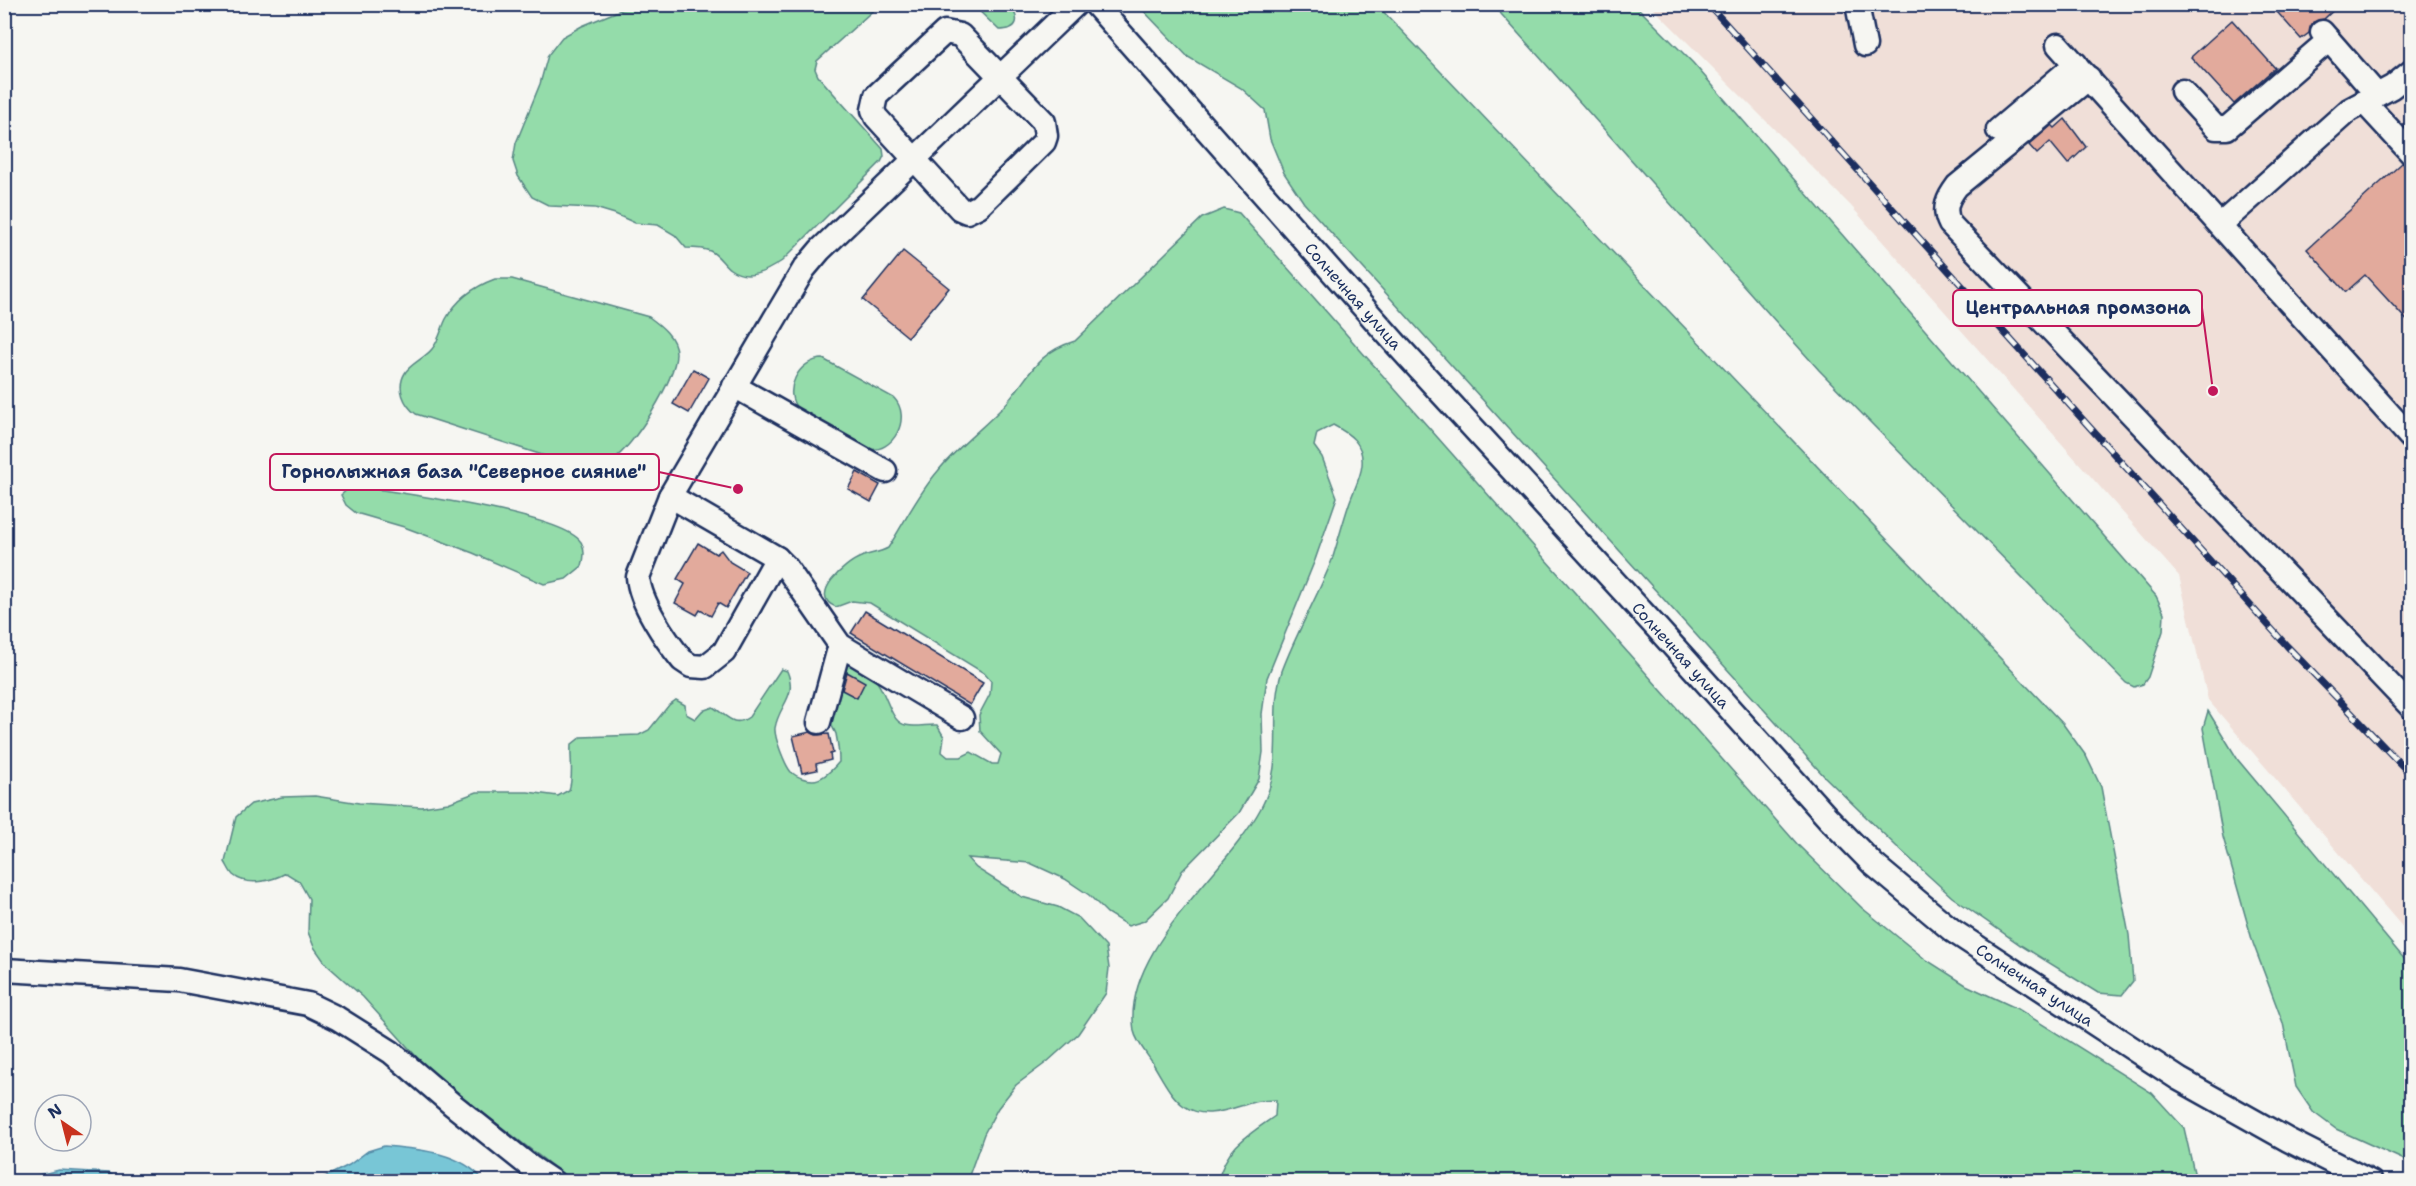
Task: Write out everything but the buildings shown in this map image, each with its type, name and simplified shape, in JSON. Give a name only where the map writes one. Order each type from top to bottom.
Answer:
[{"type":"street","points":[[777,558],[724,652],[705,667],[687,664],[678,655],[644,600],[639,586],[638,578],[670,496],[804,269],[820,250],[1076,4]]},
{"type":"street","name":"Солнечная улица","points":[[1095,4],[1397,345],[1828,818],[1873,864],[1953,931],[2179,1079],[2288,1140],[2371,1182]]},
{"type":"street","points":[[1857,4],[1865,45]]},
{"type":"street","points":[[945,32],[960,35],[1001,76],[1044,122],[1046,136],[1044,142],[979,206],[967,212],[960,208],[876,117],[873,110],[876,96],[945,32]]},
{"type":"street","points":[[2182,91],[2216,128],[2227,128],[2325,36],[2412,154]]},
{"type":"street","points":[[2058,45],[2410,434]]},
{"type":"street","points":[[1998,130],[2082,71]]},
{"type":"street","points":[[2082,71],[1957,186],[1949,197],[1946,208],[1950,224],[2412,708]]},
{"type":"street","points":[[2220,225],[2349,110],[2399,82],[2412,71]]},
{"type":"street","points":[[734,386],[885,471]]},
{"type":"street","points":[[670,496],[777,558],[786,567],[840,645],[962,718]]},
{"type":"street","points":[[819,722],[840,645]]},
{"type":"street","points":[[4,970],[179,980],[308,1004],[337,1018],[391,1052],[453,1105],[553,1182]]},
{"type":"shaded area","points":[[1650,5],[2411,5],[2411,937],[2208,700],[2179,576],[1851,206]]},
{"type":"green space","points":[[635,4],[879,5],[817,61],[815,69],[818,76],[883,149],[884,156],[881,162],[782,261],[770,268],[757,274],[744,275],[730,269],[710,251],[686,248],[675,235],[658,225],[635,223],[595,208],[550,206],[532,197],[518,176],[513,161],[516,143],[540,84],[548,55],[562,37]]},
{"type":"green space","points":[[973,5],[1009,5],[1015,15],[1016,23],[1011,28],[999,30]]},
{"type":"green space","points":[[1138,5],[1377,5],[2063,724],[2086,756],[2101,787],[2129,935],[2133,981],[2122,995],[2098,993],[2022,946],[1952,897],[1825,777],[1304,203],[1284,173],[1270,139],[1265,110],[1241,88],[1188,57]]},
{"type":"green space","points":[[1493,5],[1635,5],[1693,63],[2156,596],[2164,613],[2163,631],[2148,677],[2143,684],[2134,687],[2126,683],[1819,370]]},
{"type":"green space","points":[[1224,209],[1239,213],[1798,845],[1862,908],[1925,959],[1966,985],[2018,1009],[2152,1093],[2184,1128],[2196,1181],[1218,1181],[1226,1159],[1239,1143],[1275,1116],[1276,1100],[1257,1101],[1210,1113],[1201,1113],[1184,1106],[1170,1091],[1137,1039],[1134,1031],[1134,1001],[1143,971],[1159,942],[1245,833],[1269,790],[1275,756],[1276,705],[1282,671],[1332,560],[1361,470],[1361,451],[1355,440],[1333,425],[1317,433],[1314,446],[1322,457],[1337,497],[1315,560],[1267,678],[1262,714],[1263,752],[1259,779],[1239,813],[1182,871],[1168,898],[1144,921],[1128,926],[1107,913],[1089,895],[1065,879],[1030,863],[967,858],[976,868],[1022,897],[1058,907],[1079,918],[1106,947],[1109,968],[1106,993],[1078,1034],[1047,1062],[1016,1085],[998,1108],[984,1134],[967,1181],[572,1181],[431,1073],[363,997],[326,964],[314,947],[308,932],[309,899],[299,881],[286,873],[259,882],[245,881],[233,875],[225,862],[236,817],[251,804],[282,797],[315,796],[359,803],[422,807],[448,803],[477,792],[528,792],[558,796],[569,790],[572,773],[571,745],[581,737],[639,735],[649,730],[669,705],[676,700],[685,705],[686,714],[695,719],[702,711],[713,707],[731,720],[744,720],[749,717],[781,669],[787,671],[790,688],[777,720],[775,732],[786,763],[791,772],[798,777],[817,780],[828,774],[839,762],[837,738],[830,721],[830,714],[839,677],[842,670],[851,664],[864,669],[873,677],[895,717],[902,724],[937,725],[944,737],[942,752],[948,757],[961,757],[971,752],[992,764],[998,764],[1001,754],[980,731],[979,715],[990,694],[991,681],[984,673],[870,603],[852,601],[836,607],[828,602],[825,595],[827,588],[838,573],[854,560],[888,548],[918,499],[945,462],[1003,407],[1041,360],[1061,346],[1075,341],[1202,218]]},
{"type":"green space","points":[[495,279],[512,279],[649,317],[670,337],[676,353],[662,395],[631,442],[611,461],[598,466],[576,466],[416,414],[408,406],[401,390],[405,373],[434,346],[450,312],[461,300],[473,290]]},
{"type":"green space","points":[[823,359],[894,398],[899,406],[900,424],[892,440],[885,446],[867,449],[799,410],[794,403],[792,386],[800,370],[814,360]]},
{"type":"green space","points":[[363,487],[481,507],[548,524],[571,533],[582,544],[584,555],[582,566],[566,579],[544,584],[473,553],[404,527],[356,513],[346,505],[341,495],[349,488]]},
{"type":"green space","points":[[2208,711],[2238,760],[2411,967],[2411,1163],[2336,1129],[2313,1112],[2296,1087],[2283,1023],[2253,943],[2223,837],[2203,728]]},
{"type":"water","points":[[384,1146],[425,1151],[452,1158],[475,1171],[484,1181],[317,1181],[349,1165],[368,1151]]},
{"type":"water","points":[[59,1170],[109,1173],[122,1181],[5,1181],[5,1176],[26,1178]]},
{"type":"railway","points":[[1708,4],[2287,646],[2412,776]]},
{"type":"place","name":"Центральная промзона","points":[[2213,391]]},
{"type":"place","name":"Горнолыжная база \"Северное сияние\"","points":[[738,489]]}]
